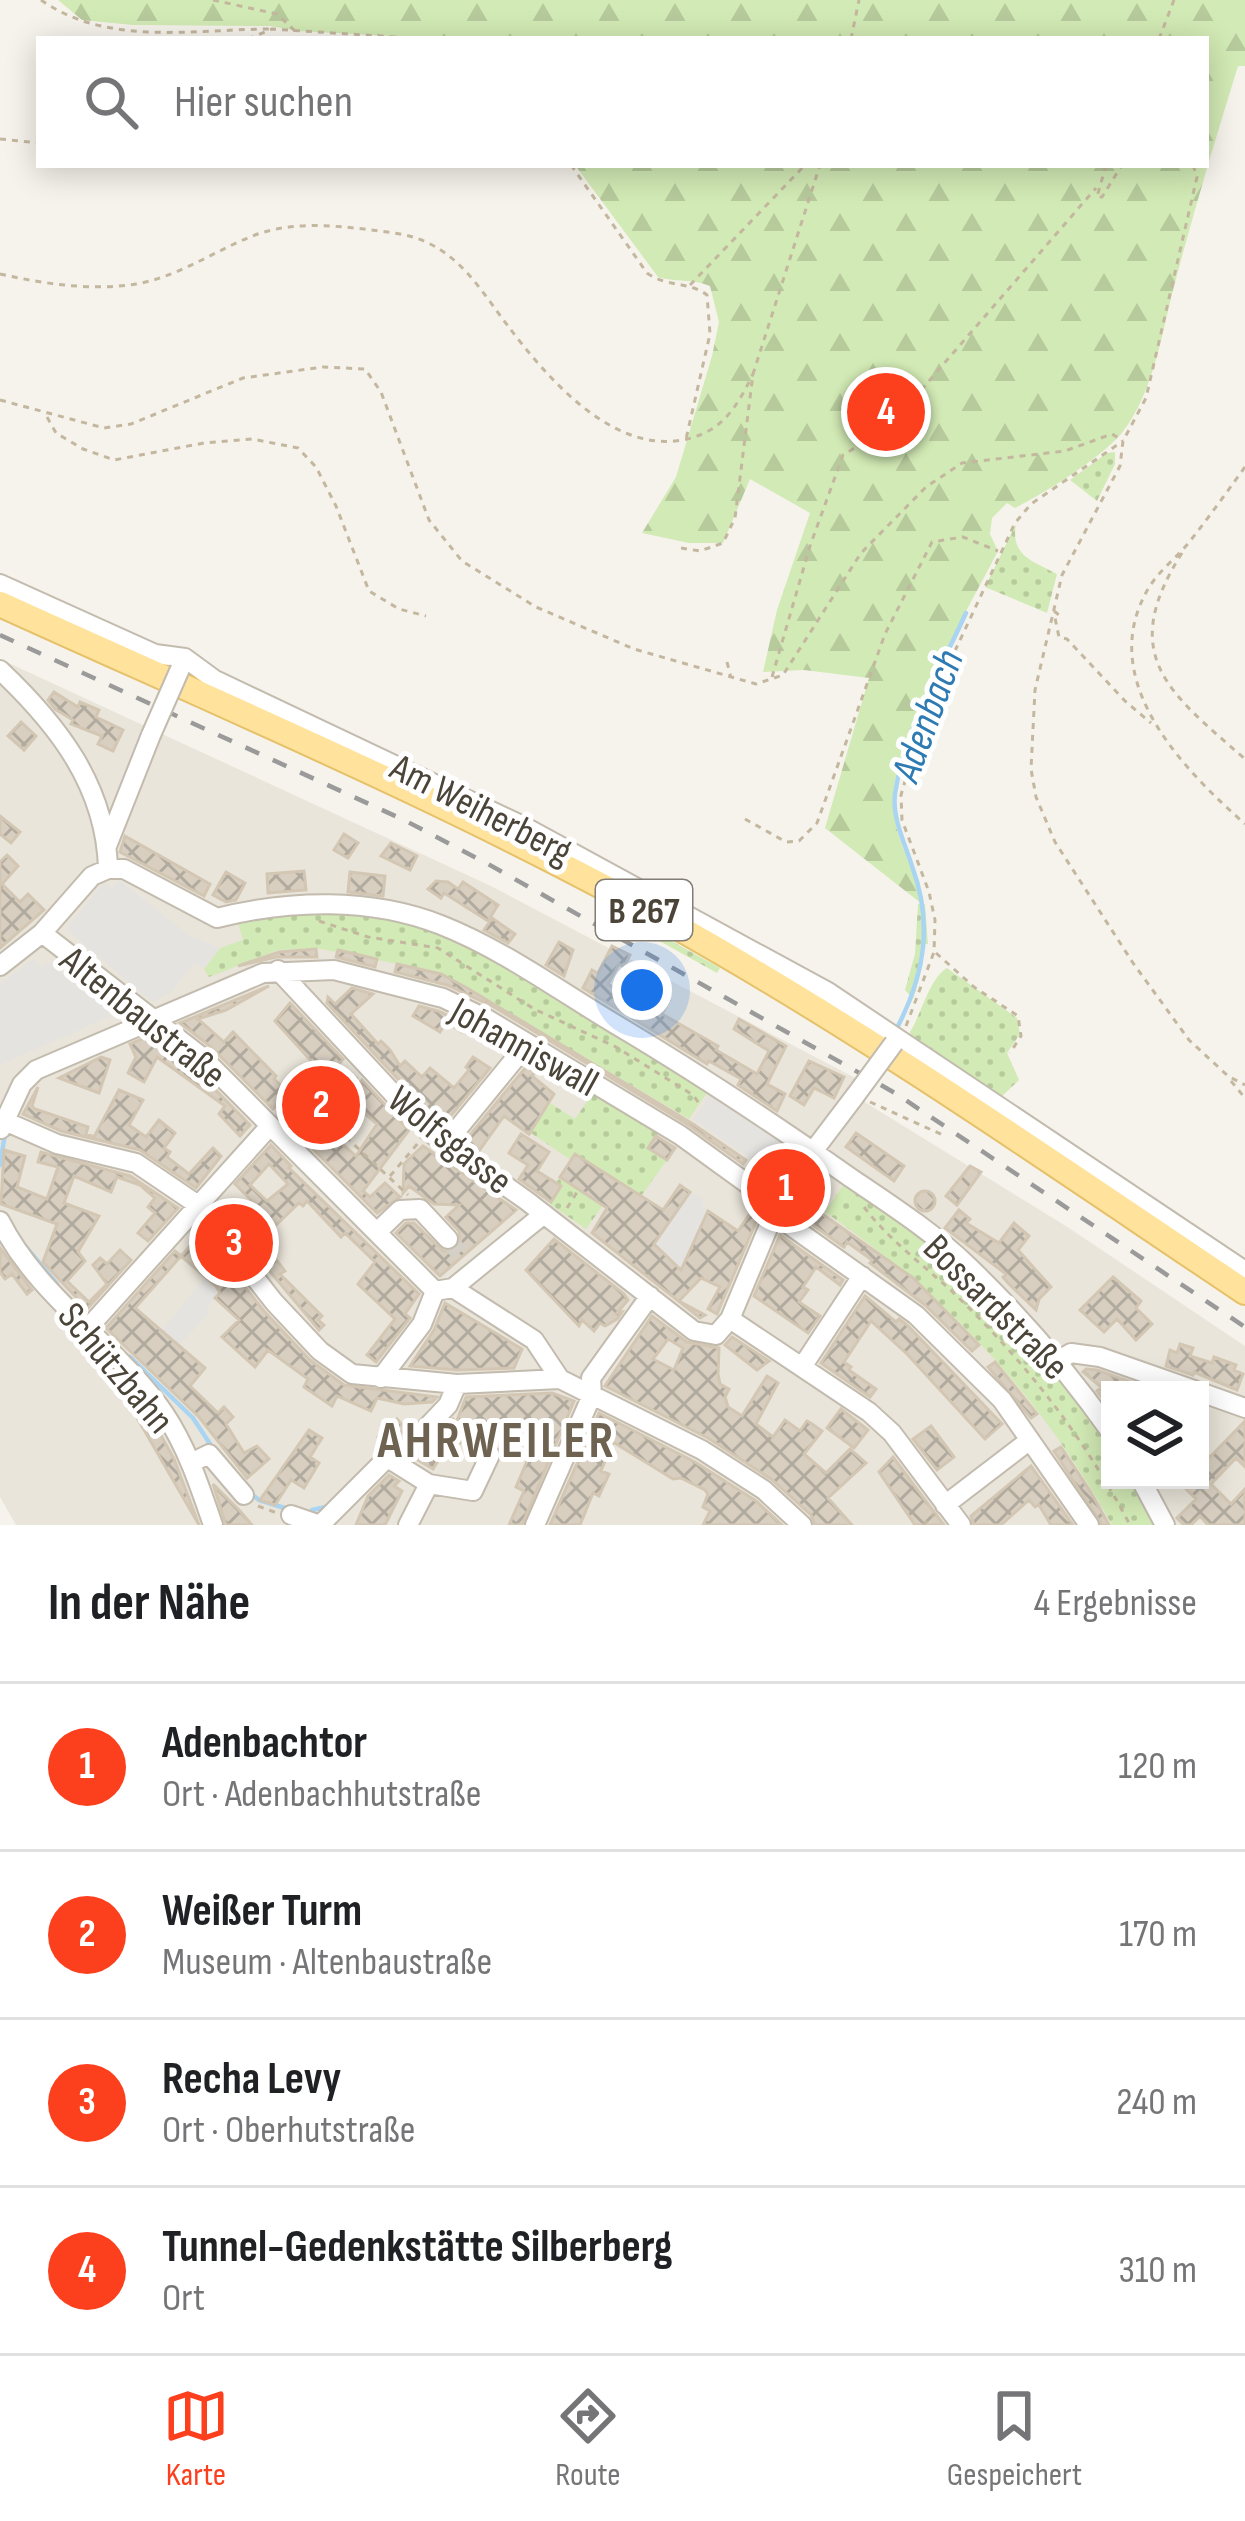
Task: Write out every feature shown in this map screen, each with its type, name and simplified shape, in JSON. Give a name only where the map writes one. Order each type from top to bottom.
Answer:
[{"type":"main road","name":"B 267","points":[[0,604],[393,783],[685,932],[845,1027],[1245,1292]]},
{"type":"street","name":"Am Weiherberg","points":[[0,584],[183,664],[523,826],[828,992],[1245,1271]]},
{"type":"street","points":[[107,846],[183,664]]},
{"type":"street","points":[[0,670],[67,742],[89,782],[107,846],[107,869],[92,876],[42,933]]},
{"type":"street","name":"Bossardstraße","points":[[107,869],[124,869],[217,918],[315,902],[438,924],[506,958],[813,1151],[967,1265],[1056,1362],[1101,1420]]},
{"type":"street","name":"Altenbaustraße","points":[[0,966],[42,933],[192,1048],[377,1232],[444,1289],[534,1340],[560,1378]]},
{"type":"street","name":"Johanniswall","points":[[1,1125],[22,1084],[36,1070],[278,970],[334,970],[443,998],[781,1199],[862,1276],[916,1316],[1002,1400],[1089,1525]]},
{"type":"street","name":"Wolfsgasse","points":[[278,970],[428,1131],[555,1216],[694,1330],[716,1334],[730,1319]]},
{"type":"street","points":[[896,1040],[781,1199],[730,1319],[869,1412],[892,1433],[961,1525]]},
{"type":"street","points":[[446,1143],[527,1044]]},
{"type":"street","points":[[1,1125],[136,1163],[198,1204],[274,1301],[320,1351],[352,1374],[457,1384],[560,1378],[702,1450],[748,1480],[802,1525]]},
{"type":"street","points":[[88,1328],[269,1127]]},
{"type":"street","points":[[377,1232],[400,1210],[420,1209],[448,1240]]},
{"type":"street","points":[[382,1378],[444,1289],[468,1263],[555,1216]]},
{"type":"street","name":"Schützbahn","points":[[0,1221],[21,1254],[164,1412],[191,1463],[213,1525]]},
{"type":"street","points":[[802,1366],[862,1276]]},
{"type":"street","points":[[535,1525],[592,1395],[591,1378],[650,1296]]},
{"type":"street","points":[[1056,1362],[1071,1353],[1168,1381]]},
{"type":"street","points":[[400,1466],[448,1405],[457,1384]]},
{"type":"street","points":[[1209,1395],[1245,1408]]},
{"type":"street","points":[[945,1505],[1030,1440]]},
{"type":"street","points":[[191,1463],[209,1454],[244,1495]]},
{"type":"street","points":[[291,1515],[320,1525],[387,1458],[429,1484],[473,1491],[490,1455]]},
{"type":"street","points":[[409,1525],[429,1484]]},
{"type":"street","points":[[1147,1489],[1166,1525]]},
{"type":"path","points":[[41,0],[64,16],[99,28],[132,32],[272,29],[371,36]]},
{"type":"path","points":[[213,0],[278,14],[297,32]]},
{"type":"path","points":[[851,36],[859,0]]},
{"type":"path","points":[[1160,36],[1174,0]]},
{"type":"path","points":[[255,36],[272,29]]},
{"type":"path","points":[[0,139],[36,143]]},
{"type":"path","points":[[573,168],[647,273],[664,285],[707,295],[712,326],[686,439]]},
{"type":"path","points":[[688,287],[802,168]]},
{"type":"path","points":[[681,548],[700,551],[723,543],[735,518],[753,374],[819,168]]},
{"type":"path","points":[[771,679],[842,455],[889,427],[1096,188],[1105,168]]},
{"type":"path","points":[[1096,188],[1096,197],[1102,196],[1120,168]]},
{"type":"path","points":[[1194,168],[1197,176],[1146,398],[1123,441],[1120,466],[1075,546],[1053,610],[1035,690],[1030,743],[1036,797],[1046,825],[1168,1013],[1245,1098]]},
{"type":"path","points":[[0,274],[68,286],[119,286],[155,280],[281,228],[332,225],[413,236],[434,245],[464,268],[535,358],[592,412],[647,442],[710,432],[729,418],[753,374]]},
{"type":"path","points":[[0,400],[104,428],[131,424],[243,378],[323,367],[364,368],[381,392],[429,520],[462,561],[536,607],[634,649],[756,683],[783,674],[861,553],[944,475],[962,464],[1065,451],[1112,434],[1123,441]]},
{"type":"path","points":[[46,416],[56,433],[114,460],[251,439],[298,448],[316,467],[337,506],[369,591],[399,609],[426,616]]},
{"type":"path","points":[[889,427],[906,444]]},
{"type":"path","points":[[896,1040],[913,1016],[934,952],[935,920],[929,892],[902,820],[901,795],[923,719],[1015,523],[1031,504],[1123,441]]},
{"type":"path","points":[[1245,467],[1168,574],[1154,610],[1155,660],[1179,699],[1245,759]]},
{"type":"path","points":[[745,819],[786,842],[809,834],[832,785],[885,634],[932,542],[964,537],[999,552]]},
{"type":"path","points":[[1187,546],[1150,587],[1136,629],[1138,683],[1155,725],[1193,777],[1245,824]]},
{"type":"path","points":[[1053,610],[1059,615],[1055,618],[1059,637],[1067,639],[1125,701],[1155,725]]},
{"type":"path","points":[[727,662],[731,678]]},
{"type":"path","points":[[313,920],[368,937],[438,947],[534,1009],[616,1047],[693,1095],[701,1106]]},
{"type":"path","points":[[934,952],[1018,1016],[1021,1036],[1010,1053]]},
{"type":"path","points":[[291,1149],[310,1126],[321,1136],[333,1125],[341,1098],[365,1066]]},
{"type":"path","points":[[1228,1076],[1245,1085]]},
{"type":"path","points":[[855,1096],[945,1136]]},
{"type":"path","points":[[333,1125],[420,1209]]},
{"type":"path","points":[[389,1178],[428,1131]]},
{"type":"path","points":[[555,1216],[579,1189]]},
{"type":"path","points":[[853,1199],[1032,1374],[1084,1446],[1130,1525]]},
{"type":"path","points":[[244,1495],[254,1504],[291,1515]]},
{"type":"shaded area","points":[[0,659],[491,886],[857,1079],[863,1101],[1069,1228],[1245,1346],[1245,1525],[16,1525],[0,1497]]},
{"type":"shaded area","points":[[119,880],[189,935],[220,948],[204,969],[194,963],[171,993],[152,1002],[66,929],[104,882],[112,888]]},
{"type":"shaded area","points":[[34,958],[42,967],[49,962],[111,1016],[0,1065],[0,984]]},
{"type":"shaded area","points":[[713,1090],[798,1150],[778,1178],[693,1119]]},
{"type":"shaded area","points":[[690,1192],[704,1199],[702,1205],[708,1211],[681,1270],[653,1244]]},
{"type":"shaded area","points":[[205,1278],[220,1293],[206,1308],[210,1313],[178,1346],[160,1332]]},
{"type":"green space","points":[[58,0],[1245,0],[1245,66],[1238,66],[1209,164],[1209,36],[391,36],[270,26],[82,20]]},
{"type":"green space","points":[[577,168],[1208,168],[1156,360],[1133,417],[1099,454],[1015,508],[1007,503],[992,518],[990,534],[998,551],[935,672],[897,770],[893,811],[922,904],[825,828],[869,678],[804,670],[763,672],[777,610],[810,513],[750,479],[723,543],[689,543],[642,533],[676,477],[719,322],[710,286],[658,277]]},
{"type":"green space","points":[[1115,452],[1115,464],[1097,501],[1070,480],[1107,453]]},
{"type":"green space","points":[[1016,524],[1020,550],[1057,574],[1047,613],[985,587]]},
{"type":"green space","points":[[918,904],[925,904],[928,944],[922,944],[913,999],[905,990],[915,954]]},
{"type":"green space","points":[[314,907],[436,929],[711,1087],[689,1119],[439,972],[316,948],[278,950],[209,977],[204,969],[220,948],[243,940],[237,920]]},
{"type":"green space","points":[[616,910],[720,968],[717,973],[613,915]]},
{"type":"green space","points":[[947,968],[1017,1018],[1020,1034],[1007,1053],[1019,1080],[1000,1098],[912,1038],[910,1032],[931,988]]},
{"type":"green space","points":[[595,1090],[661,1129],[648,1148],[667,1160],[641,1196],[575,1154],[571,1160],[531,1133],[550,1103],[575,1119]]},
{"type":"green space","points":[[560,1177],[603,1205],[586,1229],[550,1204],[561,1186],[556,1183]]},
{"type":"green space","points":[[846,1181],[961,1271],[1043,1355],[1101,1432],[1101,1489],[1138,1489],[1157,1525],[1112,1525],[1054,1433],[987,1351],[911,1278],[825,1212]]},
{"type":"building","points":[[54,692],[78,707],[80,702],[99,710],[96,717],[123,730],[113,751],[98,744],[102,736],[71,724],[73,720],[55,709],[48,700]]},
{"type":"building","points":[[21,722],[36,736],[24,750],[8,736]]},
{"type":"building","points":[[0,816],[20,832],[11,843],[0,834]]},
{"type":"building","points":[[344,834],[358,843],[348,858],[334,850]]},
{"type":"building","points":[[125,836],[210,884],[204,896],[120,852]]},
{"type":"building","points":[[391,843],[417,856],[410,870],[381,856]]},
{"type":"building","points":[[7,855],[18,866],[2,884],[20,902],[28,894],[44,910],[0,948],[0,862]]},
{"type":"building","points":[[304,871],[306,890],[268,893],[267,874]]},
{"type":"building","points":[[226,872],[245,883],[236,900],[226,902],[213,895]]},
{"type":"building","points":[[350,872],[385,876],[383,896],[348,892]]},
{"type":"building","points":[[436,881],[458,889],[463,882],[498,905],[488,921],[444,893],[441,898],[428,889]]},
{"type":"building","points":[[492,918],[515,934],[508,943],[484,930]]},
{"type":"building","points":[[559,942],[573,950],[564,976],[546,965]]},
{"type":"building","points":[[612,946],[630,955],[608,984],[649,1009],[657,994],[669,1001],[662,1014],[757,1074],[769,1051],[734,1029],[739,1019],[786,1046],[767,1084],[785,1094],[777,1111],[738,1085],[741,1079],[707,1064],[583,988],[592,970],[598,973]]},
{"type":"building","points":[[316,949],[317,957],[276,957],[238,966],[279,952]]},
{"type":"building","points":[[338,950],[377,959],[375,967],[336,957]]},
{"type":"building","points":[[397,964],[441,974],[467,988],[746,1160],[743,1164],[687,1124],[494,1007],[447,985],[395,972]]},
{"type":"building","points":[[269,986],[226,1010],[198,1019],[224,1042],[233,1032],[276,1076],[288,1092],[273,1109],[180,1023]]},
{"type":"building","points":[[352,988],[373,994],[351,1014],[378,1044],[381,1041],[390,1050],[400,1066],[405,1061],[422,1077],[430,1068],[454,1088],[473,1057],[490,1068],[445,1123],[426,1109],[327,1003],[328,997],[335,1004]]},
{"type":"building","points":[[290,1003],[343,1059],[333,1072],[326,1066],[309,1086],[338,1109],[323,1129],[302,1113],[310,1102],[292,1087],[312,1062],[275,1021]]},
{"type":"building","points":[[419,1006],[467,1024],[462,1032],[446,1022],[440,1032],[413,1016]]},
{"type":"building","points":[[149,1036],[193,1067],[250,1125],[240,1136],[219,1114],[225,1106],[157,1057],[144,1082],[128,1073],[136,1057],[130,1044]]},
{"type":"building","points":[[101,1057],[110,1060],[99,1093],[59,1078]]},
{"type":"building","points":[[531,1061],[540,1067],[532,1076],[554,1094],[529,1134],[504,1116],[479,1151],[465,1141]]},
{"type":"building","points":[[809,1061],[844,1077],[834,1098],[814,1088],[804,1105],[790,1096]]},
{"type":"building","points":[[362,1080],[409,1130],[363,1191],[370,1197],[385,1183],[400,1197],[377,1213],[314,1150],[330,1133],[356,1156],[377,1124],[355,1105],[361,1095],[354,1090]]},
{"type":"building","points":[[38,1087],[35,1109],[88,1127],[86,1134],[94,1137],[119,1090],[143,1100],[129,1125],[146,1137],[159,1120],[175,1133],[164,1148],[170,1152],[167,1157],[189,1174],[213,1148],[221,1156],[196,1188],[140,1150],[61,1131],[23,1114]]},
{"type":"building","points":[[856,1133],[904,1166],[894,1181],[846,1147]]},
{"type":"building","points":[[521,1134],[549,1152],[537,1171],[561,1186],[551,1202],[519,1179],[528,1165],[509,1153]]},
{"type":"building","points":[[656,1136],[675,1148],[667,1160],[648,1148]]},
{"type":"building","points":[[271,1145],[419,1294],[405,1314],[410,1318],[376,1362],[367,1355],[395,1319],[358,1284],[375,1262],[345,1233],[341,1237],[307,1201],[276,1225],[235,1184]],"holes":[[[269,1164],[288,1184],[267,1201],[250,1185]]]},
{"type":"building","points":[[423,1146],[516,1210],[440,1276],[396,1233],[406,1223],[414,1223],[443,1251],[452,1252],[460,1244],[459,1231],[446,1217],[459,1205],[434,1204],[409,1186],[403,1193],[404,1164]]},
{"type":"building","points":[[4,1150],[25,1156],[17,1187],[47,1199],[58,1167],[38,1162],[41,1152],[130,1176],[178,1208],[148,1241],[138,1233],[155,1213],[148,1207],[155,1198],[140,1185],[117,1177],[111,1192],[74,1176],[64,1203],[99,1216],[78,1252],[85,1261],[67,1281],[89,1302],[107,1284],[93,1265],[100,1258],[107,1264],[120,1250],[131,1260],[87,1309],[43,1262],[57,1224],[1,1204]]},
{"type":"building","points":[[575,1154],[663,1210],[680,1185],[690,1192],[654,1244],[681,1270],[708,1211],[738,1231],[755,1206],[761,1210],[717,1314],[708,1309],[720,1287],[701,1278],[679,1301],[705,1315],[700,1318],[592,1233],[607,1208],[560,1177]]},
{"type":"building","points":[[970,1166],[981,1172],[957,1205],[946,1196]]},
{"type":"building","points":[[925,1191],[935,1201],[925,1211],[915,1201]]},
{"type":"building","points":[[804,1201],[913,1278],[979,1345],[972,1351],[872,1260],[847,1242],[844,1247],[796,1213]]},
{"type":"building","points":[[959,1210],[970,1219],[966,1223],[999,1243],[1014,1223],[1029,1236],[1018,1250],[1051,1287],[1036,1310],[1003,1277],[1006,1274],[945,1228]]},
{"type":"building","points":[[238,1221],[249,1235],[255,1232],[285,1271],[280,1274],[322,1316],[318,1320],[324,1325],[319,1330],[232,1226]]},
{"type":"building","points":[[780,1235],[843,1280],[840,1285],[816,1267],[799,1302],[820,1316],[808,1333],[754,1296]]},
{"type":"building","points":[[198,1237],[220,1255],[310,1360],[344,1385],[437,1397],[432,1402],[404,1404],[377,1398],[371,1411],[337,1396],[332,1406],[304,1387],[308,1379],[268,1350],[255,1367],[222,1337],[239,1320],[215,1298],[220,1293],[216,1286],[181,1256]]},
{"type":"building","points":[[554,1239],[624,1294],[628,1300],[617,1319],[605,1326],[600,1323],[594,1331],[582,1320],[579,1326],[526,1270]]},
{"type":"building","points":[[0,1248],[32,1290],[27,1294],[12,1274],[5,1279],[0,1272]]},
{"type":"building","points":[[175,1251],[181,1256],[135,1308],[205,1368],[190,1386],[218,1413],[224,1407],[233,1417],[226,1424],[244,1453],[257,1446],[269,1459],[247,1478],[199,1417],[106,1328]]},
{"type":"building","points":[[1113,1277],[1141,1301],[1136,1308],[1152,1324],[1136,1340],[1117,1319],[1104,1332],[1080,1310]]},
{"type":"building","points":[[865,1296],[896,1322],[899,1319],[907,1325],[1002,1424],[985,1439],[871,1321],[844,1362],[876,1389],[870,1397],[821,1363]]},
{"type":"building","points":[[445,1303],[522,1349],[514,1368],[410,1366]]},
{"type":"building","points":[[652,1316],[687,1342],[719,1348],[718,1374],[720,1384],[729,1389],[728,1407],[742,1416],[767,1376],[778,1383],[756,1424],[773,1437],[785,1420],[800,1431],[807,1421],[822,1431],[804,1454],[826,1473],[850,1449],[866,1463],[828,1498],[852,1525],[815,1525],[811,1515],[771,1479],[708,1438],[605,1386]],"holes":[[[668,1339],[683,1348],[674,1370],[653,1359]]]},
{"type":"building","points":[[732,1337],[769,1361],[757,1370],[725,1345]]},
{"type":"building","points":[[81,1341],[153,1421],[174,1459],[199,1525],[125,1397]]},
{"type":"building","points":[[1180,1344],[1193,1348],[1190,1356],[1212,1363],[1214,1357],[1236,1365],[1234,1370],[1243,1374],[1237,1390],[1166,1366],[1170,1350],[1177,1353]]},
{"type":"building","points":[[995,1362],[1037,1414],[1031,1418],[988,1367]]},
{"type":"building","points":[[1097,1370],[1128,1381],[1101,1381],[1101,1387],[1083,1372]]},
{"type":"building","points":[[552,1393],[574,1401],[522,1525],[509,1525],[524,1491],[516,1487],[539,1433],[516,1425],[512,1437],[494,1430],[490,1438],[469,1429],[460,1443],[452,1439],[433,1469],[416,1459],[453,1419],[456,1423],[466,1397]]},
{"type":"building","points":[[841,1409],[868,1430],[854,1448],[827,1428]]},
{"type":"building","points":[[599,1413],[695,1462],[756,1501],[782,1525],[703,1525],[710,1511],[703,1507],[705,1490],[673,1479],[613,1442],[601,1471],[609,1474],[599,1496],[593,1493],[580,1525],[550,1525]]},
{"type":"building","points":[[397,1419],[406,1429],[391,1446],[385,1445],[378,1437]]},
{"type":"building","points":[[1245,1421],[1245,1467],[1236,1458],[1211,1484],[1231,1504],[1245,1489],[1245,1525],[1208,1525],[1200,1516],[1184,1525],[1177,1518],[1196,1499],[1186,1489],[1209,1489],[1210,1457]]},
{"type":"building","points":[[931,1426],[954,1457],[937,1470],[913,1439]]},
{"type":"building","points":[[309,1430],[322,1438],[310,1457],[319,1463],[304,1488],[291,1480],[275,1505],[260,1500]]},
{"type":"building","points":[[1061,1447],[1109,1525],[1102,1525],[1054,1451]]},
{"type":"building","points":[[893,1457],[944,1525],[915,1525],[879,1472]]},
{"type":"building","points":[[1031,1466],[1073,1525],[1051,1525],[1039,1505],[1029,1500],[1001,1525],[974,1525],[971,1516]]},
{"type":"building","points":[[389,1475],[399,1481],[394,1486],[402,1491],[385,1525],[356,1525],[368,1496]]},
{"type":"building","points":[[213,1484],[240,1511],[252,1525],[226,1525]]},
{"type":"waterway","name":"Adenbach","points":[[898,1026],[915,987],[924,928],[919,887],[897,822],[895,794],[915,724],[966,613]]},
{"type":"waterway","points":[[0,1165],[5,1134]]},
{"type":"waterway","points":[[26,1247],[57,1284]]},
{"type":"waterway","points":[[130,1357],[193,1418],[214,1450]]},
{"type":"waterway","points":[[250,1493],[288,1509]]},
{"type":"waterway","points":[[312,1510],[330,1506]]},
{"type":"tunnel","points":[[448,1239],[462,1256]]},
{"type":"railway","points":[[0,635],[404,820],[488,864],[895,1093],[1245,1327]]},
{"type":"place","name":"Tunnel-Gedenkstätte Silberberg","points":[[886,412]]},
{"type":"place","name":"Weißer Turm","points":[[321,1105]]},
{"type":"place","name":"Adenbachtor","points":[[786,1188]]},
{"type":"place","name":"Recha Levy","points":[[234,1243]]},
{"type":"district","name":"AHRWEILER","points":[[497,1439]]}]
